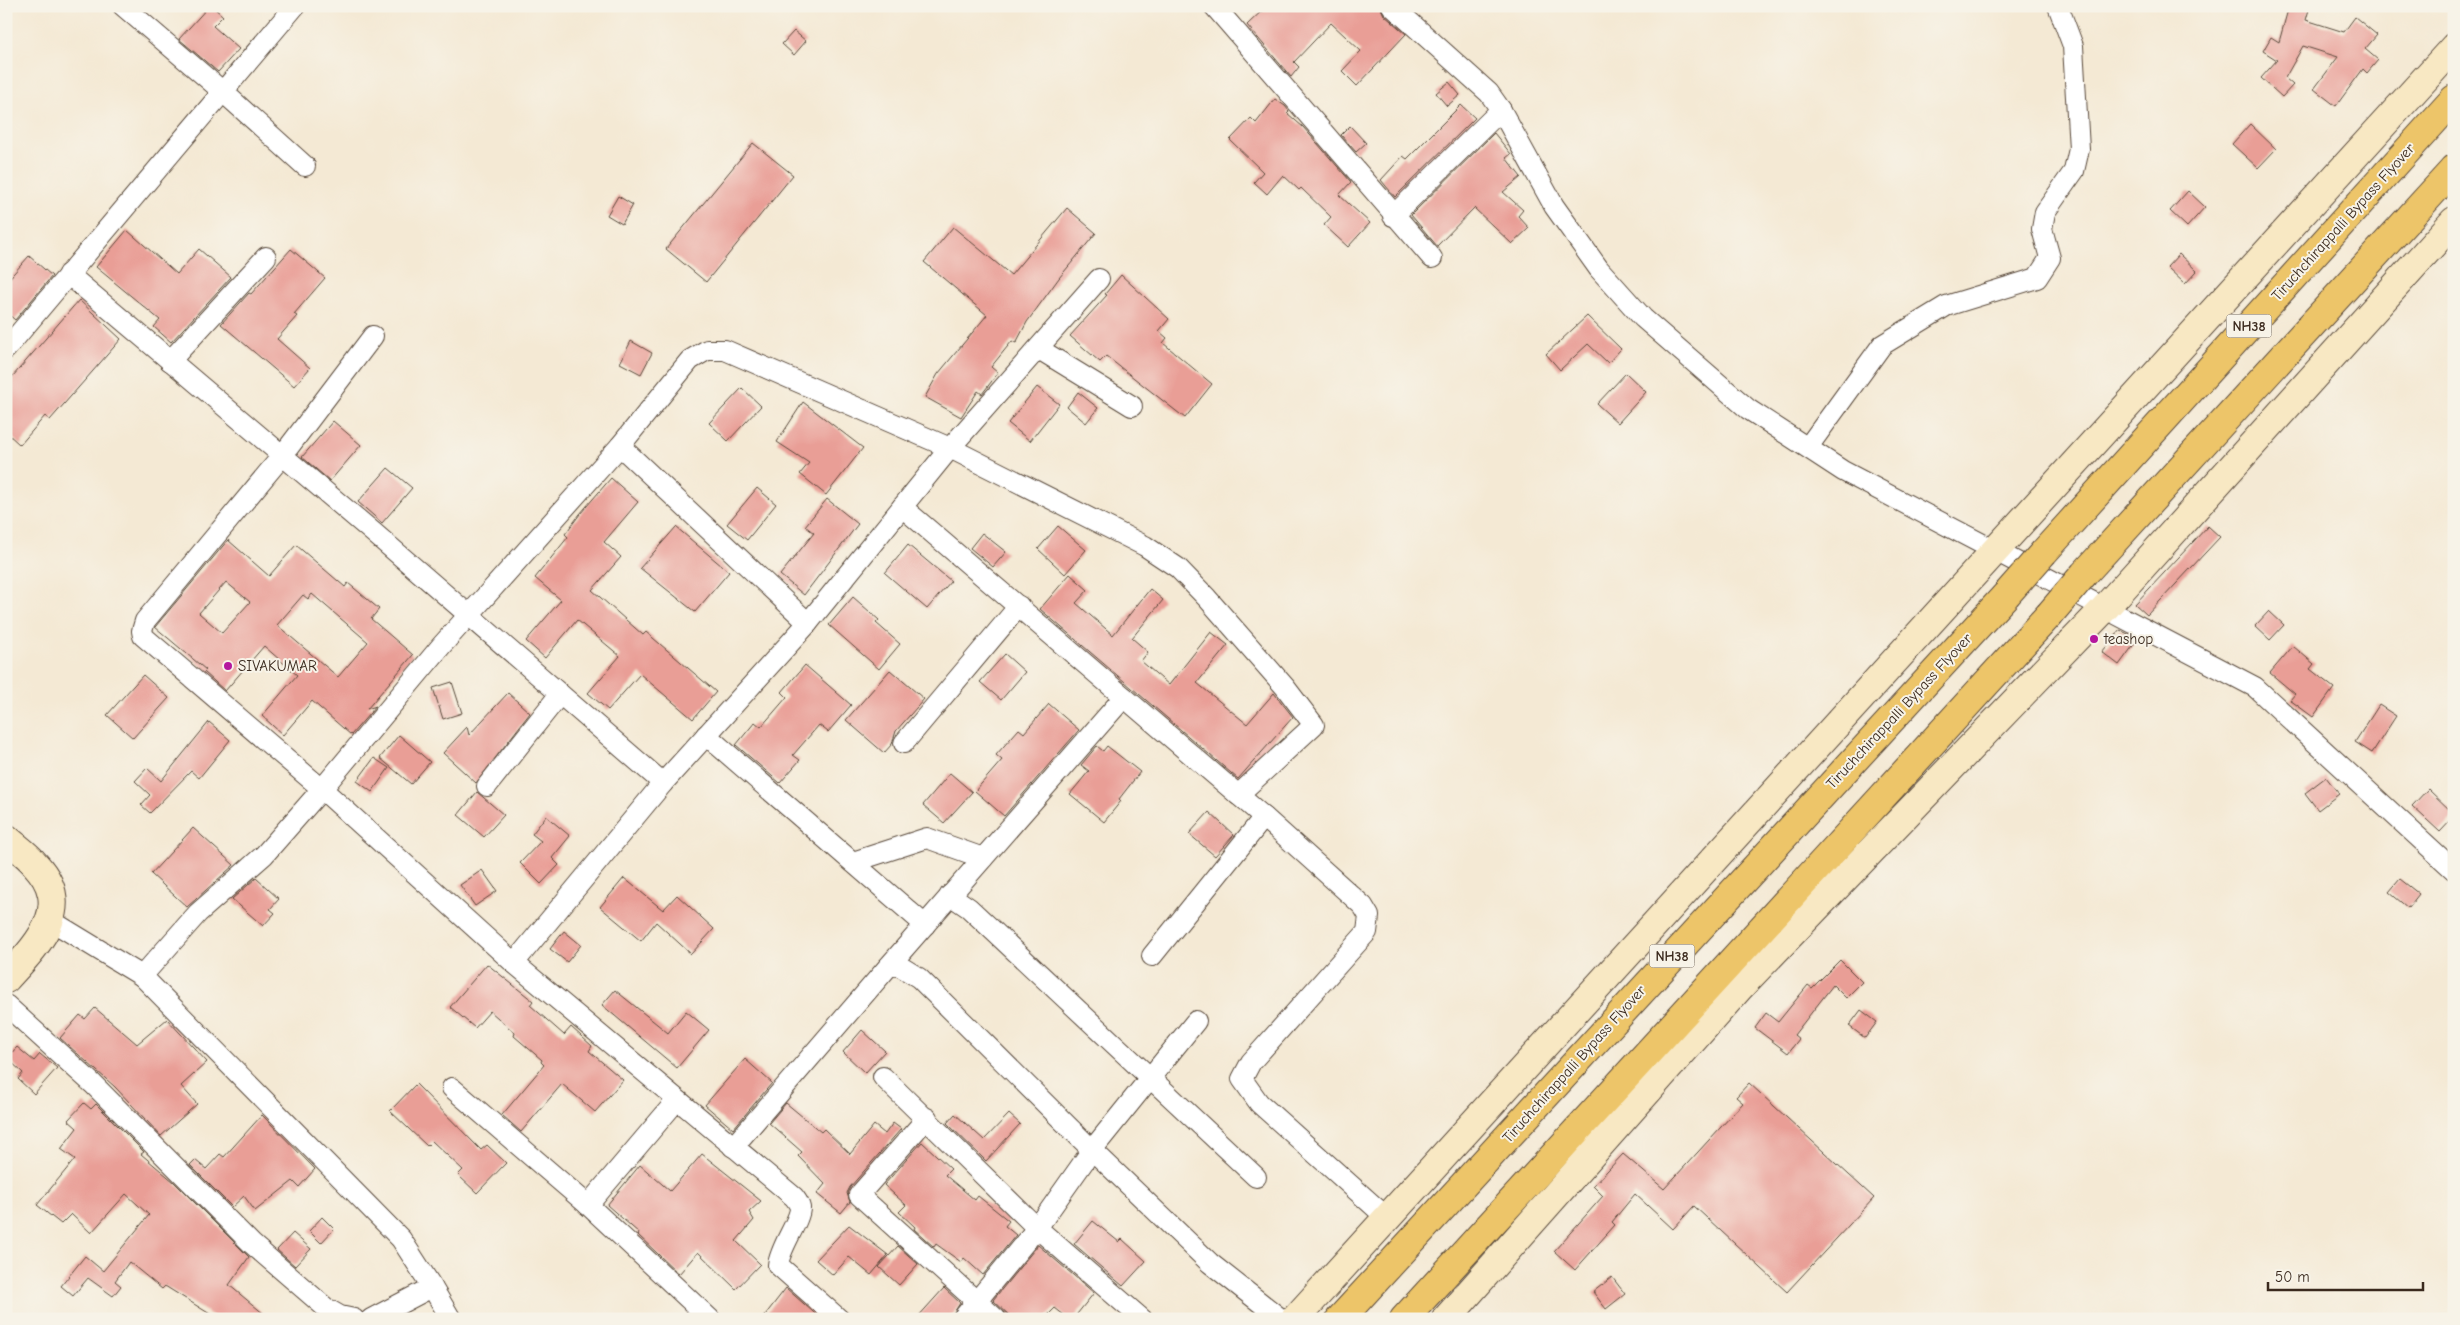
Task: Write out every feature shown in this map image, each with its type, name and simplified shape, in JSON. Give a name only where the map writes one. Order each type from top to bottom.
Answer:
[{"type":"highway","name":"Tiruchchirappalli Bypass Flyover","points":[[1340,1319],[2006,595],[2454,99]]},
{"type":"highway","name":"NH38","points":[[1404,1319],[2454,169]]},
{"type":"street","points":[[123,6],[222,91],[305,166]]},
{"type":"street","points":[[6,349],[295,6]]},
{"type":"street","points":[[1214,6],[1393,216],[1432,258]]},
{"type":"street","points":[[1392,6],[1489,94],[1501,110],[1554,206],[1599,269],[1642,318],[1748,409],[1842,471],[2255,687],[2454,870]]},
{"type":"street","points":[[1808,447],[1882,345],[1946,306],[2030,282],[2042,273],[2050,258],[2042,229],[2045,212],[2074,171],[2079,149],[2073,46],[2058,6]]},
{"type":"street","points":[[1295,1319],[1993,550],[2454,47]]},
{"type":"street","points":[[1393,216],[1501,110]]},
{"type":"street","points":[[1446,1319],[1740,987],[2104,608],[2454,221]]},
{"type":"street","points":[[170,361],[266,257]]},
{"type":"street","points":[[68,274],[663,783]]},
{"type":"street","points":[[514,964],[663,783],[808,623],[950,448],[1040,349],[1099,279]]},
{"type":"street","points":[[373,336],[282,456],[145,621],[142,631],[143,636],[322,789],[514,964],[798,1201],[800,1211],[784,1244],[778,1265],[839,1319]]},
{"type":"street","points":[[142,976],[198,914],[264,855],[468,615],[620,446],[690,360],[699,353],[716,349],[725,350],[950,448],[1144,546],[1178,568],[1208,598],[1285,686],[1314,725],[1238,795]]},
{"type":"street","points":[[1040,349],[1132,406]]},
{"type":"street","points":[[620,446],[808,623]]},
{"type":"street","points":[[902,507],[1264,817],[1363,906],[1369,916],[1367,932],[1251,1062],[1242,1079],[1259,1104],[1386,1217]]},
{"type":"street","points":[[904,743],[1018,606]]},
{"type":"street","points":[[488,786],[560,694]]},
{"type":"street","points":[[733,1147],[1124,696]]},
{"type":"street","points":[[706,735],[925,925]]},
{"type":"street","points":[[1152,956],[1264,817]]},
{"type":"street","points":[[6,838],[34,863],[48,882],[53,907],[50,920],[41,940],[6,979]]},
{"type":"street","points":[[853,862],[927,838],[983,858]]},
{"type":"street","points":[[950,895],[969,908],[1256,1177]]},
{"type":"street","points":[[50,920],[142,976],[401,1239],[451,1319]]},
{"type":"street","points":[[888,967],[898,965],[919,978],[1092,1150],[1210,1263],[1282,1319]]},
{"type":"street","points":[[6,1005],[93,1084],[252,1244],[326,1308],[340,1316],[354,1319]]},
{"type":"street","points":[[962,1319],[1037,1228],[1092,1150],[1196,1021]]},
{"type":"street","points":[[883,1077],[927,1118],[1037,1228],[1142,1319]]},
{"type":"street","points":[[452,1088],[588,1205],[710,1319]]},
{"type":"street","points":[[588,1205],[677,1100]]},
{"type":"street","points":[[927,1118],[859,1195],[996,1319]]},
{"type":"street","points":[[370,1319],[432,1287]]},
{"type":"building","points":[[209,6],[212,6],[223,16],[213,26],[239,49],[218,72],[179,39]]},
{"type":"building","points":[[1267,6],[1380,6],[1384,15],[1406,34],[1357,86],[1342,71],[1361,51],[1331,23],[1294,62],[1299,67],[1291,77],[1247,25]]},
{"type":"building","points":[[2289,6],[2310,6],[2306,20],[2344,32],[2355,17],[2377,35],[2365,49],[2378,60],[2367,73],[2363,69],[2336,106],[2314,89],[2338,57],[2303,46],[2285,78],[2293,85],[2282,97],[2261,78],[2277,60],[2263,51],[2271,37],[2279,42]]},
{"type":"building","points":[[794,31],[806,41],[794,55],[782,44]]},
{"type":"building","points":[[1449,82],[1460,95],[1447,106],[1436,93]]},
{"type":"building","points":[[1275,99],[1285,106],[1289,111],[1287,113],[1303,127],[1351,182],[1339,195],[1370,223],[1348,247],[1324,225],[1331,217],[1301,188],[1299,190],[1283,175],[1267,194],[1254,182],[1263,172],[1230,140],[1251,118],[1256,123]]},
{"type":"building","points":[[1461,105],[1475,118],[1395,197],[1381,180],[1403,156],[1407,159]]},
{"type":"building","points":[[2250,124],[2276,149],[2258,168],[2232,144]]},
{"type":"building","points":[[1350,126],[1366,143],[1356,152],[1341,135]]},
{"type":"building","points":[[1494,133],[1511,154],[1506,158],[1521,177],[1503,192],[1523,210],[1518,216],[1529,228],[1512,244],[1474,208],[1437,246],[1411,215]]},
{"type":"building","points":[[753,143],[793,175],[706,282],[666,249]]},
{"type":"building","points":[[2188,191],[2205,207],[2187,227],[2170,211]]},
{"type":"building","points":[[618,196],[633,205],[622,224],[607,215]]},
{"type":"building","points":[[1067,208],[1096,233],[1059,278],[1027,322],[1016,343],[1012,341],[991,367],[998,373],[982,394],[978,391],[961,417],[925,397],[938,374],[987,315],[924,262],[953,227],[1011,275]]},
{"type":"building","points":[[127,230],[177,274],[199,249],[231,277],[171,342],[154,327],[160,320],[96,267]]},
{"type":"building","points":[[291,249],[325,278],[294,314],[297,316],[277,339],[310,368],[294,386],[221,324]]},
{"type":"building","points":[[2179,254],[2197,271],[2185,284],[2167,267]]},
{"type":"building","points":[[29,256],[52,276],[15,320],[6,312],[6,282]]},
{"type":"building","points":[[1121,275],[1169,319],[1159,331],[1167,338],[1163,343],[1212,384],[1185,418],[1106,356],[1100,362],[1070,336],[1107,295],[1105,294]]},
{"type":"building","points":[[79,300],[121,339],[50,420],[45,416],[20,445],[6,432],[6,384]]},
{"type":"building","points":[[1587,316],[1621,349],[1608,363],[1588,344],[1560,370],[1546,354]]},
{"type":"building","points":[[631,341],[652,353],[641,374],[620,363]]},
{"type":"building","points":[[1626,373],[1646,392],[1618,423],[1597,404]]},
{"type":"building","points":[[1037,387],[1059,404],[1030,441],[1008,423]]},
{"type":"building","points":[[742,388],[761,406],[728,441],[709,423]]},
{"type":"building","points":[[1078,392],[1098,408],[1086,423],[1067,407]]},
{"type":"building","points":[[803,402],[863,448],[826,495],[800,474],[809,463],[777,442]]},
{"type":"building","points":[[333,421],[361,445],[330,481],[302,457]]},
{"type":"building","points":[[388,468],[412,488],[382,523],[358,502]]},
{"type":"building","points":[[611,478],[638,502],[604,542],[621,557],[592,590],[643,635],[646,632],[716,692],[693,719],[640,674],[608,710],[588,693],[620,656],[577,620],[545,658],[526,641],[561,600],[535,578],[568,537],[565,534],[580,514]]},
{"type":"building","points":[[757,488],[776,504],[747,540],[727,524]]},
{"type":"building","points":[[827,499],[858,524],[804,595],[780,575],[814,533],[805,526]]},
{"type":"building","points":[[1058,526],[1086,550],[1065,574],[1038,549]]},
{"type":"building","points":[[2208,526],[2220,537],[2147,615],[2135,604]]},
{"type":"building","points":[[676,527],[729,572],[695,612],[640,568]]},
{"type":"building","points":[[982,533],[1006,552],[993,567],[970,548]]},
{"type":"building","points":[[228,540],[269,576],[296,545],[345,587],[348,583],[379,609],[371,619],[413,655],[367,709],[376,706],[351,735],[312,701],[283,735],[262,716],[297,675],[264,646],[225,691],[204,672],[206,670],[155,627]],"holes":[[[226,582],[250,602],[222,633],[199,613]],[[312,594],[368,642],[338,677],[277,625],[303,595],[308,599]]]},
{"type":"building","points":[[908,545],[951,581],[927,609],[885,573]]},
{"type":"building","points":[[1070,574],[1088,590],[1076,603],[1113,635],[1150,589],[1163,600],[1132,638],[1148,652],[1141,661],[1169,685],[1211,632],[1228,645],[1197,683],[1247,724],[1274,693],[1293,717],[1238,779],[1040,609]]},
{"type":"building","points":[[853,597],[879,620],[876,623],[900,644],[879,669],[829,625]]},
{"type":"building","points":[[2269,611],[2284,625],[2270,640],[2255,626]]},
{"type":"building","points":[[2120,630],[2138,639],[2119,665],[2102,652]]},
{"type":"building","points":[[2293,646],[2314,664],[2310,669],[2334,688],[2313,717],[2290,700],[2295,694],[2270,673]]},
{"type":"building","points":[[1005,654],[1025,672],[1001,700],[980,682]]},
{"type":"building","points":[[805,665],[851,705],[828,732],[819,725],[793,755],[800,760],[780,783],[736,745],[755,722],[761,727],[787,697],[782,692]]},
{"type":"building","points":[[890,670],[924,699],[896,731],[892,744],[884,753],[846,720]]},
{"type":"building","points":[[143,675],[169,698],[133,738],[107,715]]},
{"type":"building","points":[[452,682],[462,713],[443,719],[433,688]]},
{"type":"building","points":[[508,693],[530,713],[476,783],[443,753],[467,727],[469,735]]},
{"type":"building","points":[[1049,704],[1079,730],[1004,816],[975,791],[1002,760],[996,755],[1019,729],[1024,733]]},
{"type":"building","points":[[2379,705],[2396,716],[2372,753],[2355,742]]},
{"type":"building","points":[[209,722],[230,740],[199,778],[191,771],[150,813],[141,805],[150,795],[135,781],[147,768],[161,781]]},
{"type":"building","points":[[399,735],[430,762],[411,784],[380,758]]},
{"type":"building","points":[[1097,746],[1103,751],[1107,746],[1140,772],[1119,799],[1121,801],[1104,822],[1070,794],[1089,771],[1081,765]]},
{"type":"building","points":[[374,758],[389,768],[372,792],[357,781]]},
{"type":"building","points":[[950,773],[972,792],[944,823],[923,805]]},
{"type":"building","points":[[2326,777],[2339,794],[2318,810],[2305,793]]},
{"type":"building","points":[[2428,789],[2454,814],[2454,817],[2440,832],[2412,806]]},
{"type":"building","points":[[477,792],[504,815],[484,837],[458,815]]},
{"type":"building","points":[[1209,812],[1234,835],[1215,856],[1189,834]]},
{"type":"building","points":[[546,816],[570,836],[552,858],[559,865],[541,884],[520,863],[541,841],[532,834]]},
{"type":"building","points":[[193,828],[234,865],[187,907],[151,874]]},
{"type":"building","points":[[482,870],[497,891],[475,906],[460,885]]},
{"type":"building","points":[[256,878],[279,899],[270,909],[275,913],[263,926],[232,899]]},
{"type":"building","points":[[624,878],[663,910],[677,895],[714,929],[691,954],[656,922],[641,941],[600,907]]},
{"type":"building","points":[[2400,879],[2419,894],[2408,908],[2389,892]]},
{"type":"building","points":[[564,931],[581,945],[567,962],[550,949]]},
{"type":"building","points":[[1840,960],[1862,982],[1846,998],[1833,985],[1794,1035],[1799,1039],[1788,1053],[1755,1028],[1766,1013],[1778,1022],[1808,985],[1812,988]]},
{"type":"building","points":[[487,964],[533,1001],[530,1005],[564,1035],[571,1027],[592,1046],[589,1051],[623,1080],[595,1112],[562,1084],[521,1132],[502,1115],[544,1065],[541,1062],[542,1060],[514,1036],[515,1033],[490,1011],[475,1028],[450,1007]]},
{"type":"building","points":[[615,990],[668,1033],[686,1011],[709,1030],[677,1068],[602,1005]]},
{"type":"building","points":[[95,1008],[137,1044],[167,1019],[207,1062],[181,1086],[197,1104],[161,1136],[115,1087],[60,1038],[80,1015],[85,1019]]},
{"type":"building","points":[[1861,1010],[1877,1022],[1865,1038],[1849,1026]]},
{"type":"building","points":[[862,1030],[885,1051],[865,1073],[843,1052]]},
{"type":"building","points":[[17,1047],[34,1061],[40,1054],[57,1068],[34,1094],[18,1079],[23,1073],[7,1058]]},
{"type":"building","points":[[745,1059],[772,1083],[733,1129],[705,1105]]},
{"type":"building","points":[[1749,1083],[1874,1198],[1787,1292],[1694,1206],[1673,1229],[1635,1194],[1612,1222],[1615,1225],[1575,1270],[1554,1251],[1603,1196],[1593,1186],[1623,1154],[1664,1189],[1743,1103],[1736,1097]]},
{"type":"building","points":[[416,1084],[481,1150],[487,1145],[506,1163],[477,1193],[458,1175],[463,1170],[432,1141],[427,1146],[390,1111]]},
{"type":"building","points":[[84,1103],[91,1109],[96,1104],[144,1152],[141,1154],[174,1182],[249,1257],[229,1285],[270,1319],[218,1319],[165,1286],[162,1289],[129,1262],[115,1281],[121,1286],[113,1296],[88,1278],[73,1296],[61,1286],[85,1256],[103,1271],[149,1215],[126,1194],[91,1233],[71,1214],[61,1224],[37,1205],[75,1159],[61,1149],[77,1128],[68,1120]]},
{"type":"building","points":[[786,1103],[821,1132],[824,1129],[850,1154],[874,1125],[885,1134],[893,1123],[901,1129],[850,1187],[847,1193],[850,1202],[841,1213],[817,1194],[825,1184],[798,1156],[802,1152],[769,1123]]},
{"type":"building","points":[[955,1114],[984,1140],[1009,1114],[1020,1124],[986,1161],[947,1123]]},
{"type":"building","points":[[262,1115],[315,1169],[299,1187],[293,1181],[255,1211],[244,1196],[232,1207],[190,1165],[195,1160],[206,1169],[220,1154],[224,1157]]},
{"type":"building","points":[[922,1142],[951,1169],[945,1175],[975,1200],[978,1196],[1009,1221],[1005,1226],[1016,1235],[983,1275],[964,1258],[961,1262],[936,1244],[934,1247],[914,1229],[915,1227],[899,1212],[906,1205],[884,1185]]},
{"type":"building","points":[[702,1154],[761,1201],[749,1212],[754,1220],[736,1241],[760,1264],[736,1289],[698,1252],[679,1274],[638,1235],[639,1233],[607,1205],[640,1165],[670,1191]]},
{"type":"building","points":[[322,1217],[334,1229],[321,1243],[309,1231]]},
{"type":"building","points":[[1093,1221],[1119,1242],[1122,1239],[1146,1261],[1123,1286],[1074,1244]]},
{"type":"building","points":[[849,1225],[888,1255],[871,1275],[849,1257],[833,1275],[816,1260]]},
{"type":"building","points":[[293,1233],[311,1249],[295,1266],[277,1250]]},
{"type":"building","points":[[1038,1245],[1094,1293],[1073,1319],[1069,1319],[1055,1308],[1044,1319],[1013,1319],[993,1300]]},
{"type":"building","points":[[898,1246],[918,1264],[899,1285],[879,1267]]},
{"type":"building","points":[[1612,1277],[1625,1294],[1606,1309],[1593,1292]]},
{"type":"building","points":[[786,1288],[821,1319],[762,1319]]},
{"type":"building","points":[[944,1288],[960,1303],[950,1319],[916,1319]]},
{"type":"place","name":"teashop","points":[[2094,639]]},
{"type":"place","name":"SIVAKUMAR","points":[[228,666]]}]
